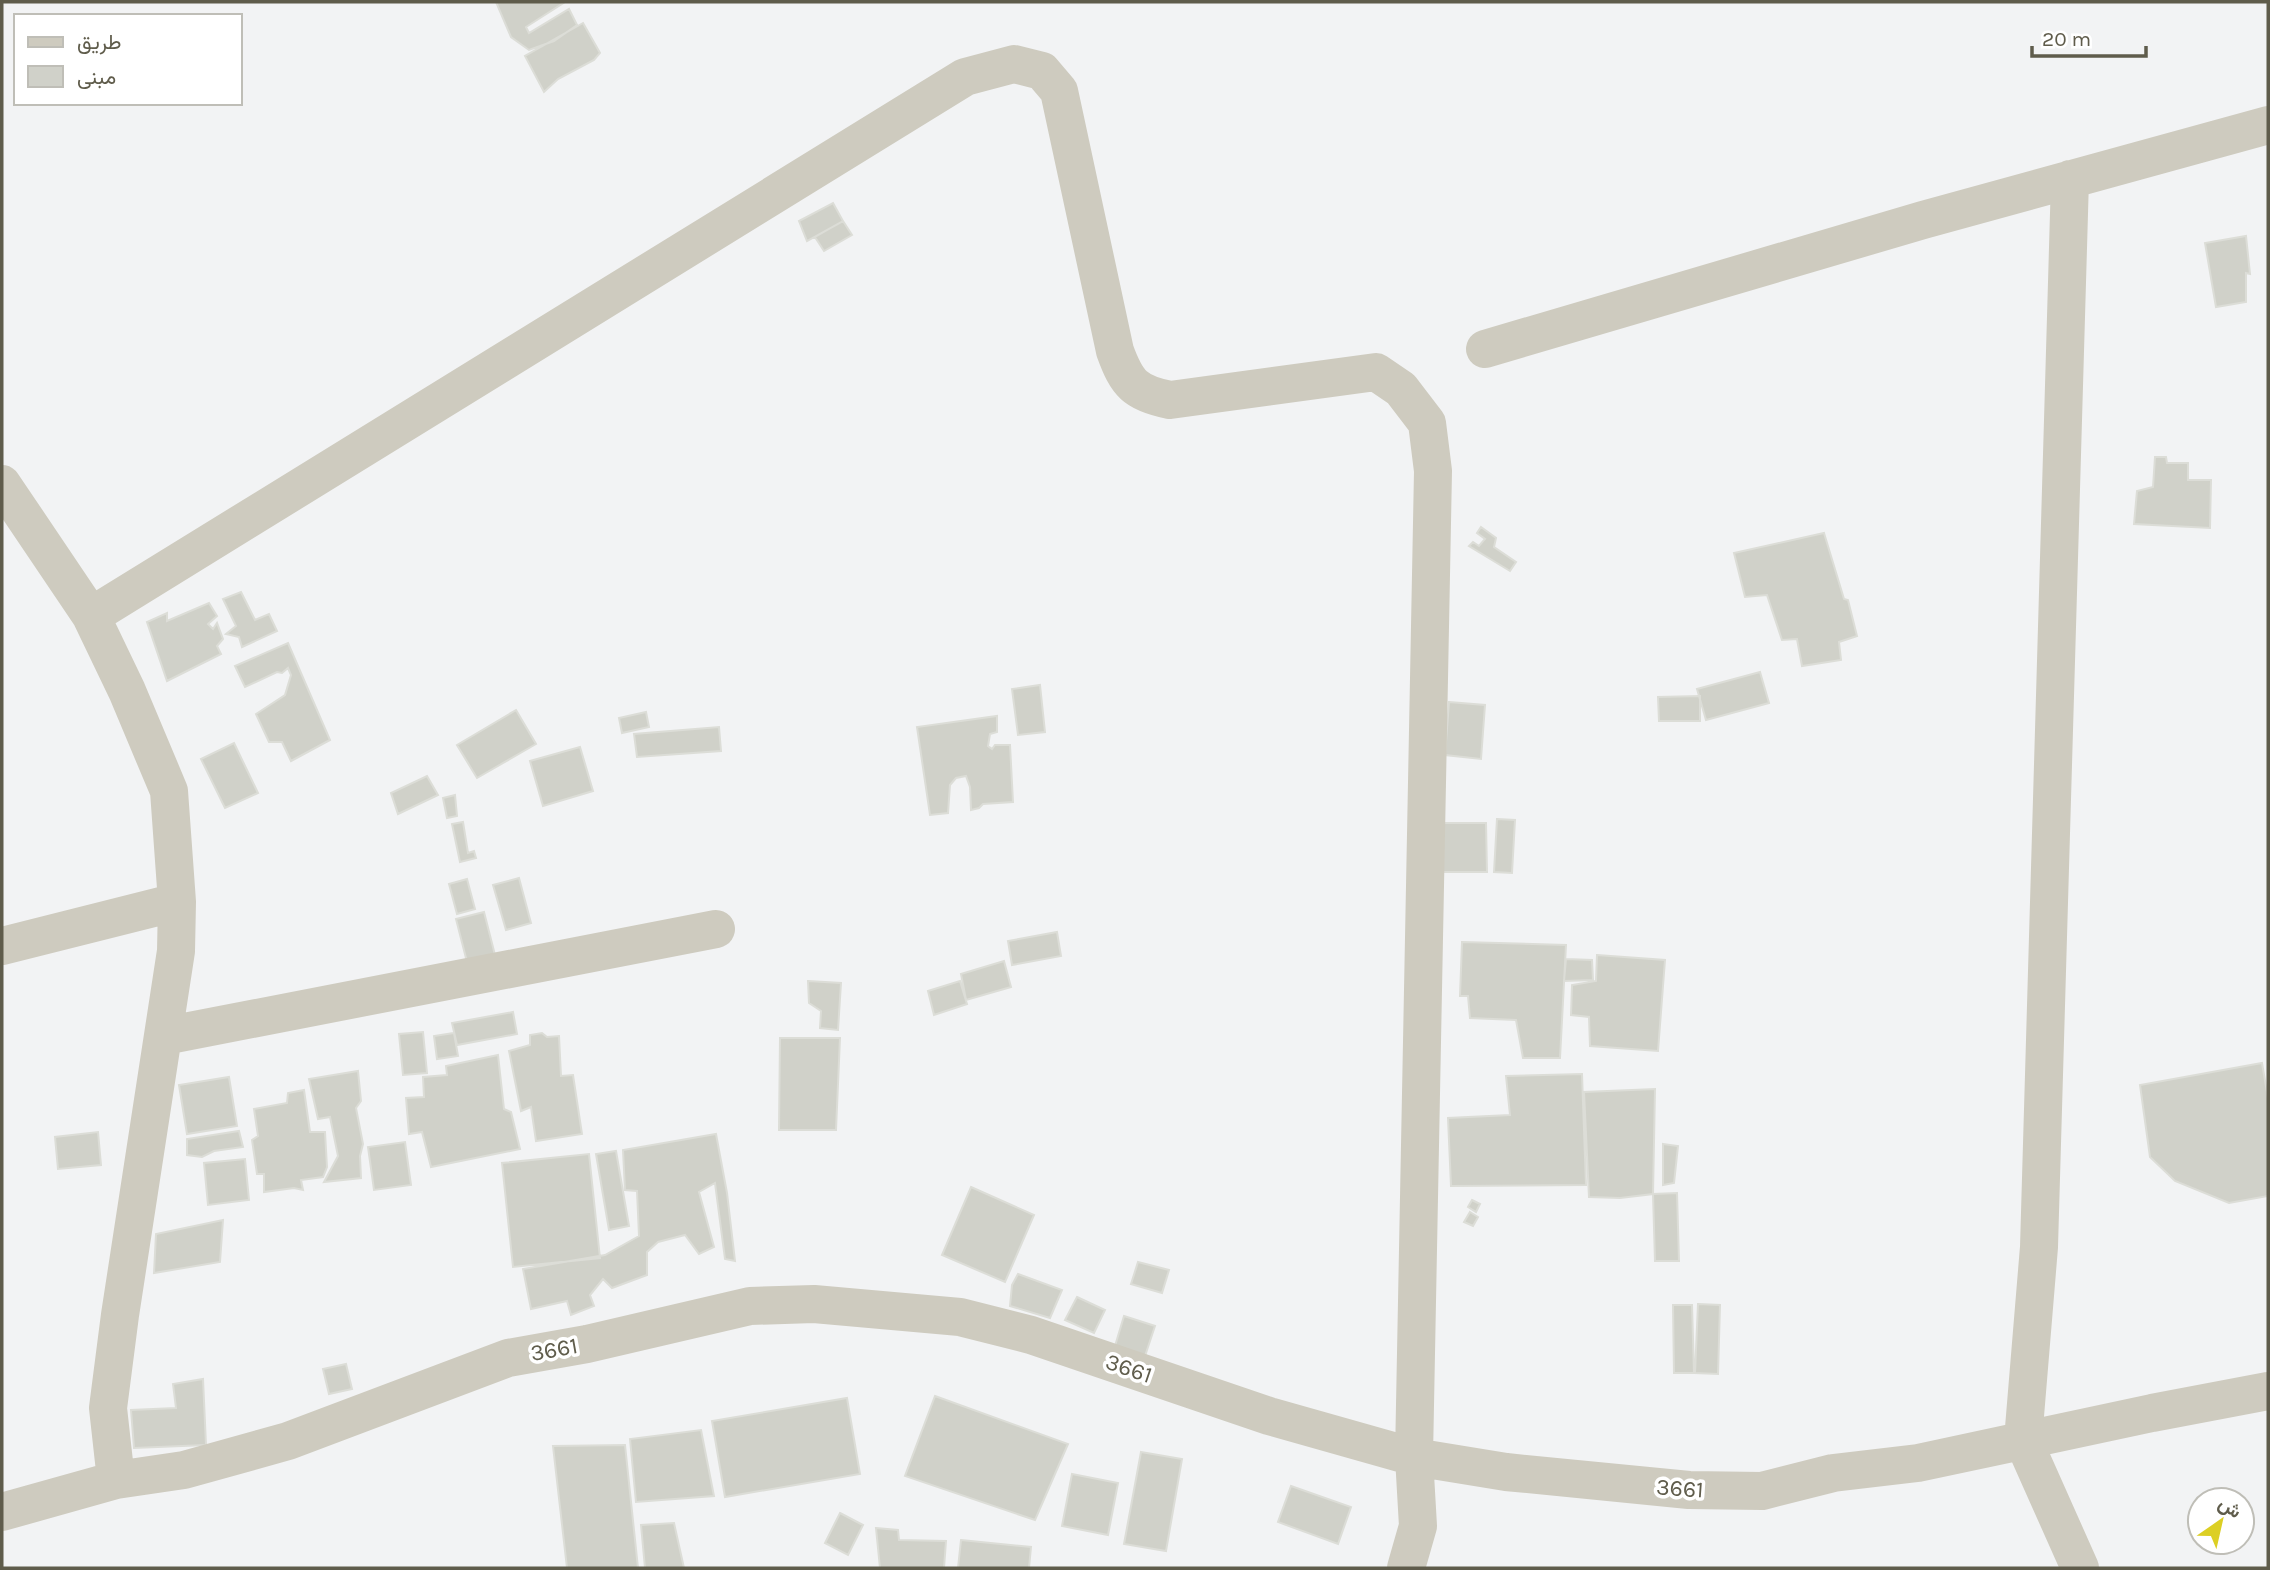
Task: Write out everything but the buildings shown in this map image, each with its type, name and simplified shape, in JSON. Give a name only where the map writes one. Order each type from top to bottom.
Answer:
[{"type":"street","points":[[91,617],[965,77],[1014,64],[1042,71],[1059,91],[1115,351],[1124,376],[1147,396],[1170,400],[1376,372],[1401,389],[1427,423],[1433,471],[1414,1457],[1418,1526],[1406,1568]]},
{"type":"street","points":[[1485,349],[2070,179],[2268,125]]},
{"type":"street","points":[[2070,179],[2039,1247],[2023,1440],[2080,1568]]},
{"type":"street","points":[[2,484],[91,617],[127,691],[169,791],[177,902],[176,951],[108,1408],[116,1480]]},
{"type":"street","points":[[2,946],[177,902]]},
{"type":"street","points":[[163,1036],[716,929]]},
{"type":"street","name":"3661","points":[[2,1512],[116,1480],[184,1470],[288,1441],[508,1358],[750,1306],[814,1304],[960,1317],[1031,1335],[1269,1416],[1414,1457],[1507,1472],[1689,1490],[1762,1491],[1833,1473],[1918,1463],[2268,1391]]}]
